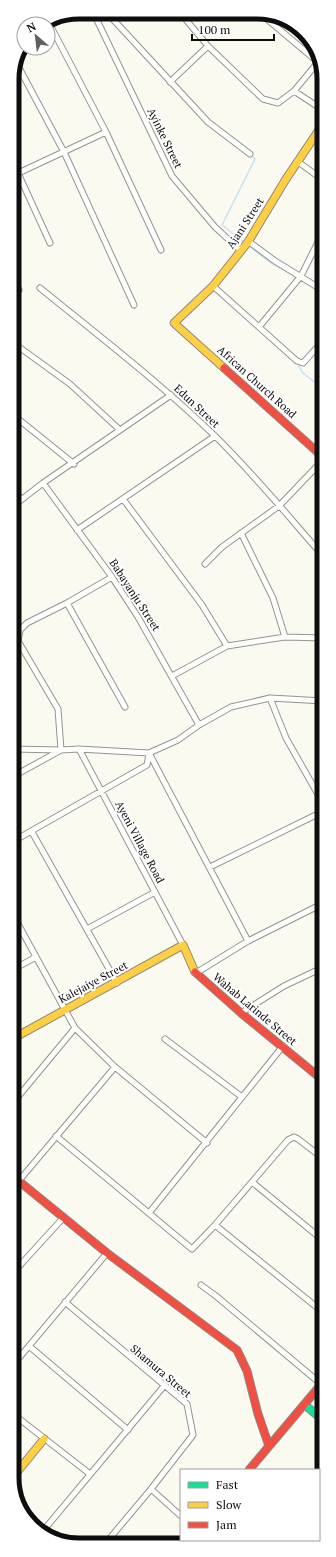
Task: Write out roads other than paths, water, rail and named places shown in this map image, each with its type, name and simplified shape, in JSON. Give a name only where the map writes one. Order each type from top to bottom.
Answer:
[{"type":"street","name":"Ayinke Street","points":[[96,19],[172,176],[215,227],[245,245],[275,260],[317,286]]},
{"type":"street","points":[[113,19],[208,122],[250,154]]},
{"type":"street","points":[[186,19],[208,46],[263,99],[278,103],[294,91],[315,65]]},
{"type":"street","points":[[268,20],[312,55]]},
{"type":"street","points":[[56,36],[106,132],[161,250]]},
{"type":"street","points":[[170,82],[208,46]]},
{"type":"street","points":[[20,69],[64,152],[134,305]]},
{"type":"street","points":[[294,91],[317,106]]},
{"type":"street","points":[[50,242],[19,174],[106,132]]},
{"type":"street","name":"Ajani Street","points":[[174,324],[213,286],[245,245],[297,161],[317,134]]},
{"type":"street","points":[[297,161],[317,175]]},
{"type":"street","points":[[259,327],[301,276],[317,244]]},
{"type":"street","points":[[213,286],[297,361],[303,363],[317,348]]},
{"type":"street","name":"Edun Street","points":[[40,288],[171,395],[215,436],[317,549]]},
{"type":"street","name":"African Church Road","points":[[174,324],[317,452]]},
{"type":"street","points":[[19,347],[70,384],[120,430]]},
{"type":"street","points":[[19,502],[43,483],[74,464],[171,395]]},
{"type":"street","points":[[19,420],[74,464]]},
{"type":"street","points":[[77,530],[215,436]]},
{"type":"street","points":[[205,564],[222,547],[279,506],[317,466]]},
{"type":"street","name":"Babayanju Street","points":[[43,483],[112,577],[138,617],[200,725]]},
{"type":"street","points":[[19,497],[22,500]]},
{"type":"street","points":[[123,499],[202,605],[227,646]]},
{"type":"street","points":[[241,533],[273,598],[285,637]]},
{"type":"street","points":[[19,636],[20,630],[27,623],[67,603],[112,577]]},
{"type":"street","points":[[67,603],[125,707]]},
{"type":"street","points":[[172,676],[227,646],[285,637],[317,638]]},
{"type":"street","points":[[19,643],[58,708],[61,750]]},
{"type":"street","points":[[19,749],[79,749],[148,753],[178,740],[200,725],[232,707],[270,698],[317,701]]},
{"type":"street","points":[[270,698],[286,738],[317,793]]},
{"type":"street","name":"Ayeni Village Road","points":[[79,749],[183,945]]},
{"type":"street","points":[[19,773],[61,750]]},
{"type":"street","points":[[19,838],[147,765],[148,753]]},
{"type":"street","points":[[148,753],[177,810],[210,867],[248,941]]},
{"type":"street","points":[[210,867],[317,814]]},
{"type":"street","points":[[32,832],[117,983]]},
{"type":"street","points":[[87,929],[155,892]]},
{"type":"street","points":[[196,973],[248,941],[317,906]]},
{"type":"street","points":[[19,926],[75,1028],[115,1067],[207,1143]]},
{"type":"street","name":"Wahab Larinde Street","points":[[183,945],[196,973],[241,1013],[317,1075]]},
{"type":"street","name":"Kalejaiye Street","points":[[19,1035],[117,983],[183,945]]},
{"type":"street","points":[[19,966],[36,957]]},
{"type":"street","points":[[241,1013],[284,986],[317,970]]},
{"type":"street","points":[[19,1096],[75,1028]]},
{"type":"street","points":[[165,1040],[242,1097]]},
{"type":"street","points":[[149,1212],[207,1143],[283,1046]]},
{"type":"street","points":[[115,1067],[56,1136],[20,1182],[107,1252],[237,1350],[242,1356],[268,1446]]},
{"type":"street","points":[[56,1136],[192,1249],[215,1225],[288,1140],[294,1138],[298,1139],[317,1154]]},
{"type":"street","points":[[252,1182],[317,1235]]},
{"type":"street","points":[[19,1266],[64,1217]]},
{"type":"street","points":[[215,1225],[317,1307]]},
{"type":"street","points":[[19,1357],[107,1252]]},
{"type":"street","points":[[203,1287],[317,1378]]},
{"type":"street","name":"Shamura Street","points":[[65,1302],[187,1404],[193,1435],[110,1538]]},
{"type":"street","points":[[29,1346],[128,1430]]},
{"type":"street","points":[[45,1528],[164,1386]]},
{"type":"street","points":[[250,1469],[317,1390]]},
{"type":"street","points":[[305,1404],[317,1415]]},
{"type":"street","points":[[19,1419],[90,1474]]},
{"type":"street","points":[[19,1469],[44,1439]]},
{"type":"street","points":[[151,1489],[180,1515]]},
{"type":"waterway","points":[[245,243],[222,225],[255,159],[253,157]]},
{"type":"waterway","points":[[248,245],[271,263],[288,272]]},
{"type":"waterway","points":[[305,282],[317,290]]},
{"type":"waterway","points":[[301,361],[317,343]]},
{"type":"waterway","points":[[299,366],[302,372],[317,384]]}]
